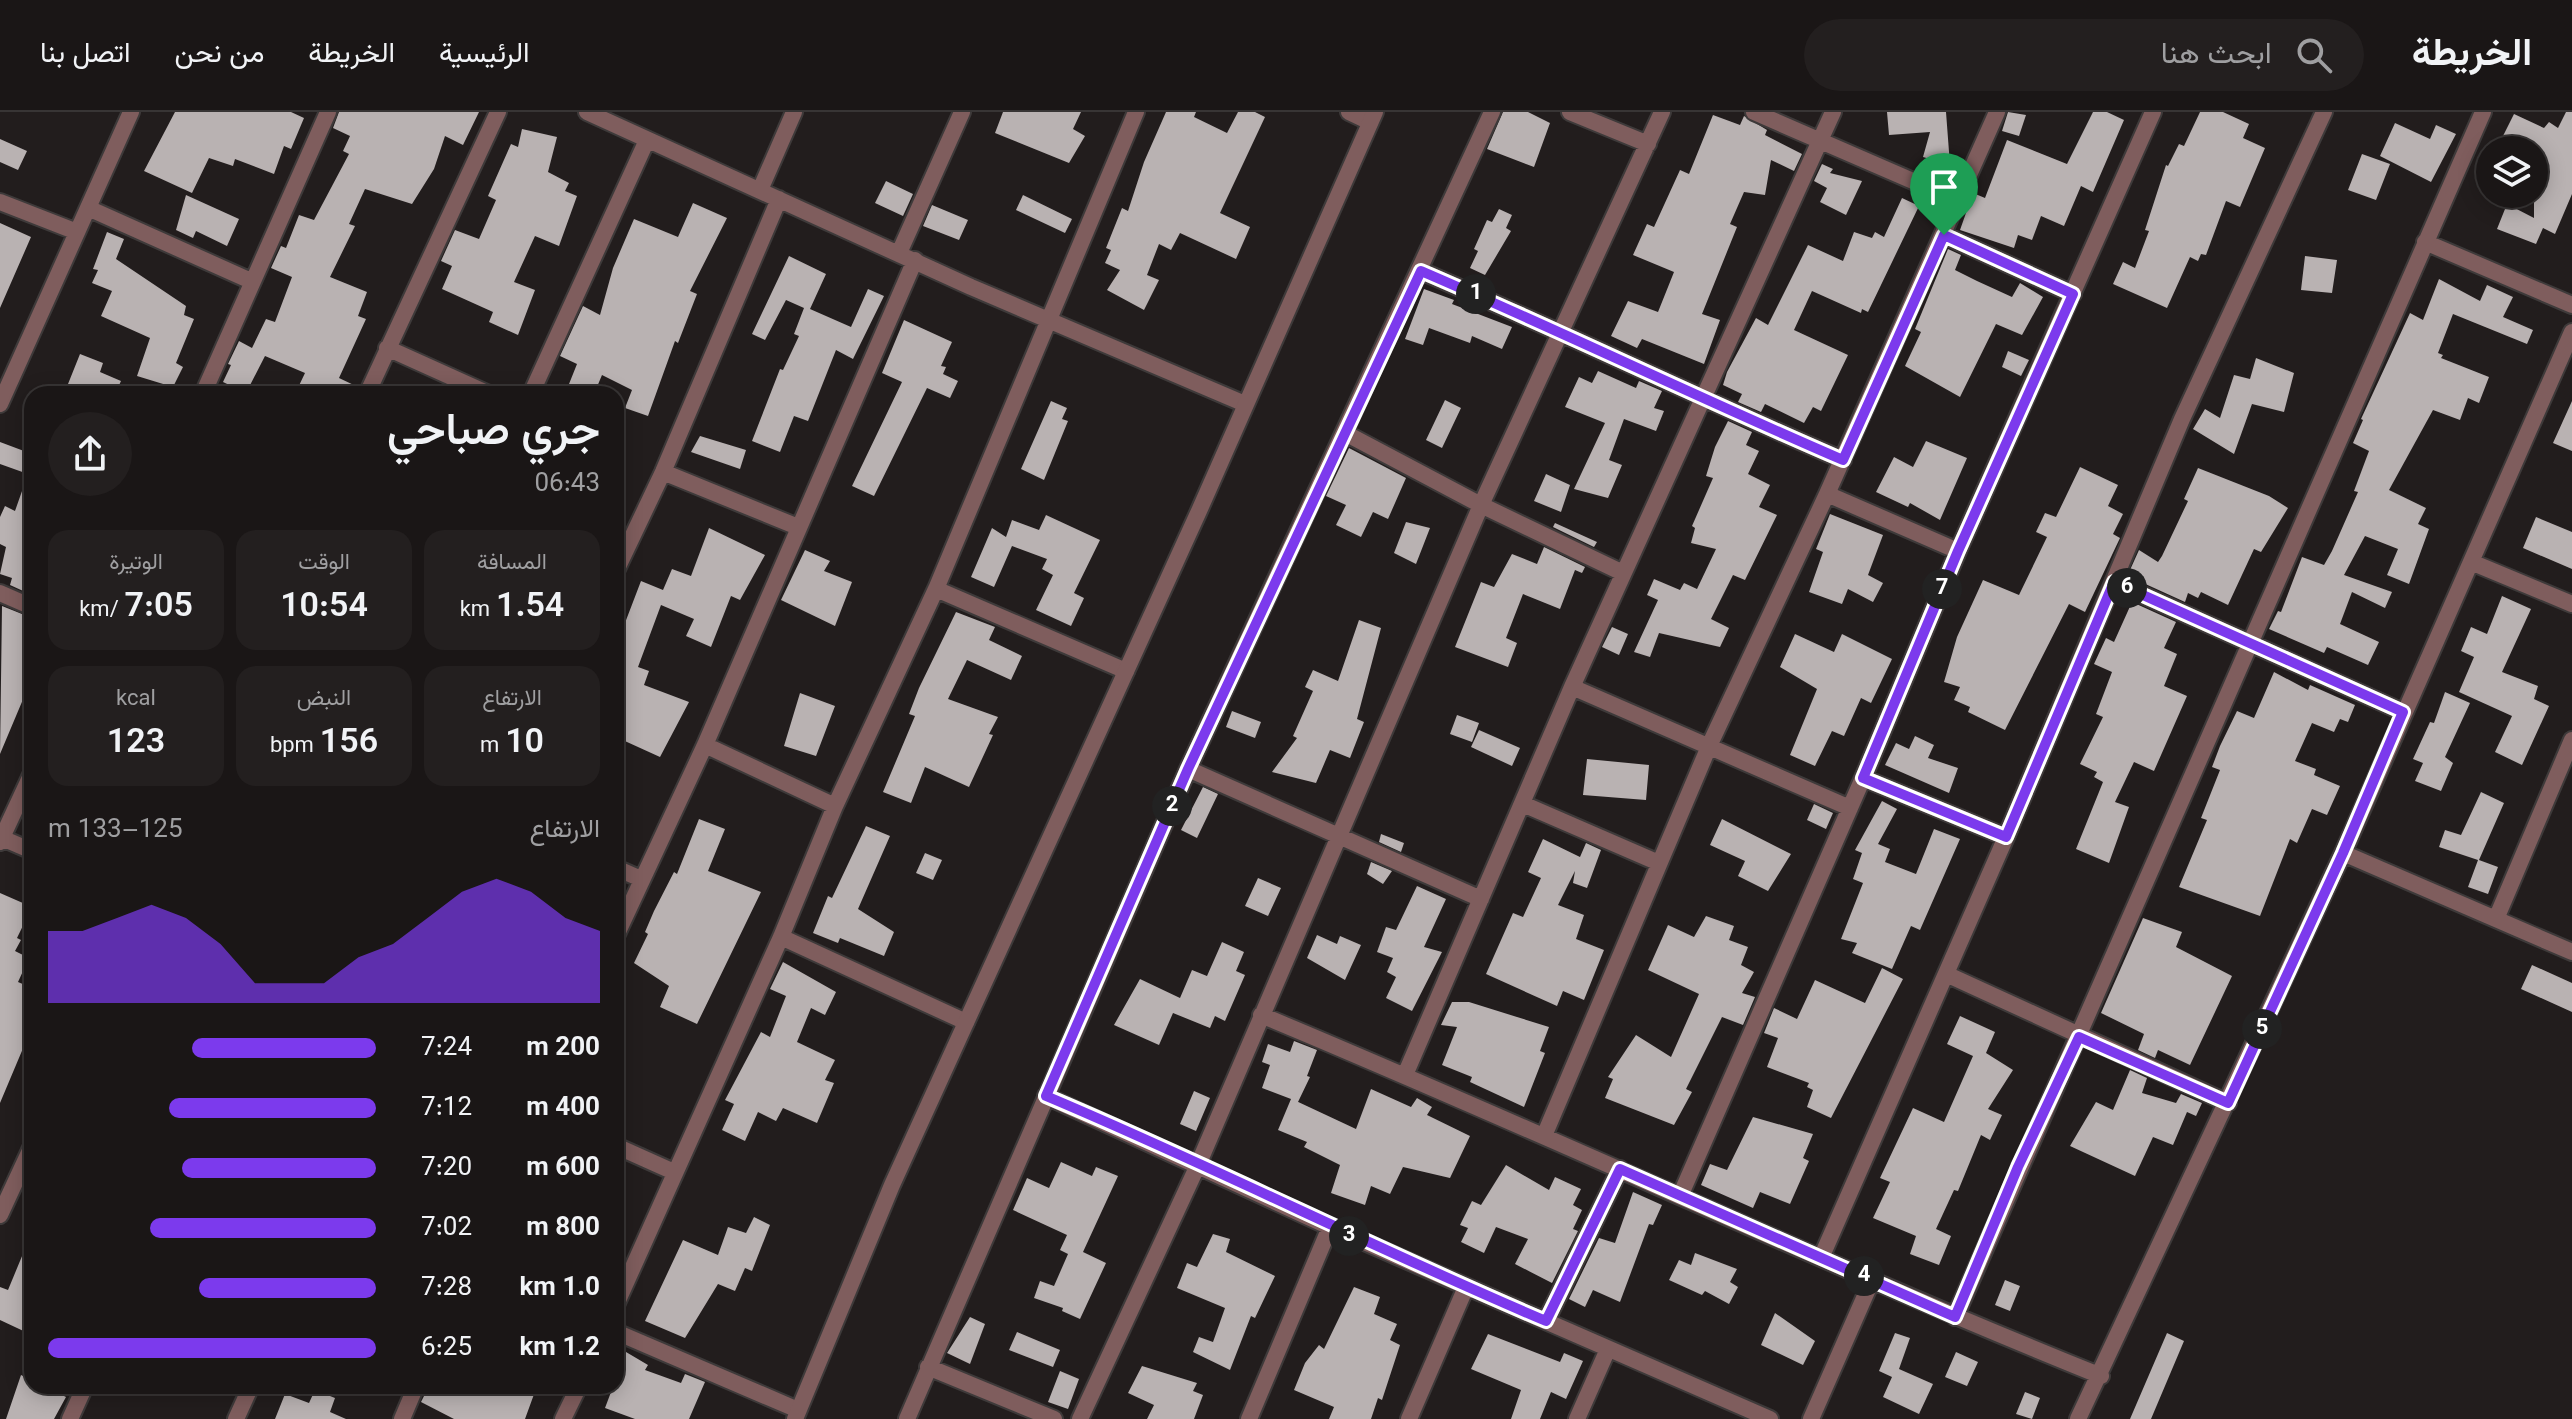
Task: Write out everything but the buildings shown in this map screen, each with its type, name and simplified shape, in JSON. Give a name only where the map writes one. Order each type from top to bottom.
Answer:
[{"type":"street","points":[[0,404],[131,112]]},
{"type":"street","points":[[206,386],[328,112]]},
{"type":"street","points":[[370,386],[498,112]]},
{"type":"street","points":[[587,112],[617,118],[647,140],[1050,322],[1245,404]]},
{"type":"street","points":[[760,190],[794,112]]},
{"type":"street","points":[[899,253],[962,112]]},
{"type":"street","points":[[624,1287],[781,937],[835,806],[936,589],[1136,112]]},
{"type":"street","points":[[624,1336],[796,1415],[892,1185],[1126,671],[1372,117],[1349,112]]},
{"type":"street","points":[[907,1419],[1188,769],[1492,112]]},
{"type":"street","points":[[1570,112],[1648,144]]},
{"type":"street","points":[[1080,1419],[1198,1165],[1481,505],[1662,112]]},
{"type":"street","points":[[1754,112],[1819,143],[1959,201]]},
{"type":"street","points":[[1405,1075],[1572,687],[1705,401],[1833,112]]},
{"type":"street","points":[[1544,1136],[1710,744],[1843,460],[1997,112]]},
{"type":"street","points":[[1681,1194],[1863,778],[1958,551],[2153,112]]},
{"type":"street","points":[[1821,1258],[2006,837],[2182,419],[2324,112]]},
{"type":"street","points":[[1955,1317],[2018,1167],[2079,1037],[2483,112]]},
{"type":"street","points":[[535,386],[647,140]]},
{"type":"street","points":[[624,554],[663,472],[779,199]]},
{"type":"street","points":[[0,202],[77,232]]},
{"type":"street","points":[[88,208],[251,281]]},
{"type":"street","points":[[1944,235],[2073,294]]},
{"type":"street","points":[[2425,242],[2572,305]]},
{"type":"street","points":[[624,918],[705,745],[915,260]]},
{"type":"street","points":[[1421,271],[1562,331],[1705,401],[1843,460]]},
{"type":"street","points":[[2078,1419],[2101,1376],[2343,853],[2572,332]]},
{"type":"street","points":[[387,348],[471,386]]},
{"type":"street","points":[[1345,433],[1481,505],[1623,573]]},
{"type":"street","points":[[663,472],[798,527]]},
{"type":"street","points":[[1827,494],[1958,551]]},
{"type":"street","points":[[2471,562],[2572,604]]},
{"type":"street","points":[[2114,582],[2403,712]]},
{"type":"street","points":[[936,589],[1126,671]]},
{"type":"street","points":[[0,593],[24,604]]},
{"type":"street","points":[[1572,687],[1710,744],[1850,808]]},
{"type":"street","points":[[2496,919],[2572,740]]},
{"type":"street","points":[[705,745],[835,806]]},
{"type":"street","points":[[1188,769],[1481,899]]},
{"type":"street","points":[[1863,778],[2006,837]]},
{"type":"street","points":[[24,790],[1,840],[24,848]]},
{"type":"street","points":[[1523,804],[1659,863]]},
{"type":"street","points":[[2343,853],[2572,952]]},
{"type":"street","points":[[624,872],[641,879]]},
{"type":"street","points":[[781,937],[966,1022]]},
{"type":"street","points":[[1946,974],[2228,1103]]},
{"type":"street","points":[[1261,1015],[1681,1194],[1955,1317],[2101,1376]]},
{"type":"street","points":[[1046,1096],[1330,1227],[1608,1349],[1737,1412],[1770,1419]]},
{"type":"street","points":[[624,1150],[674,1172]]},
{"type":"street","points":[[0,1215],[24,1163]]},
{"type":"street","points":[[1546,1321],[1620,1169]]},
{"type":"street","points":[[1249,1419],[1330,1227]]},
{"type":"street","points":[[1811,1419],[1872,1280]]},
{"type":"street","points":[[1409,1419],[1466,1287]]},
{"type":"street","points":[[1577,1419],[1608,1349]]},
{"type":"street","points":[[928,1367],[1054,1419]]},
{"type":"street","points":[[74,1418],[82,1394]]},
{"type":"street","points":[[236,1419],[247,1394]]},
{"type":"street","points":[[402,1419],[413,1394]]},
{"type":"street","points":[[563,1419],[575,1394]]},
{"type":"route","points":[[1944,235],[2073,294],[1958,551],[1863,778],[2006,837],[2114,582],[2403,712],[2343,853],[2228,1103],[2079,1037],[2018,1167],[1955,1317],[1620,1169],[1546,1321],[1330,1227],[1046,1096],[1188,769],[1421,271],[1562,331],[1705,401],[1843,460],[1944,235]]}]
